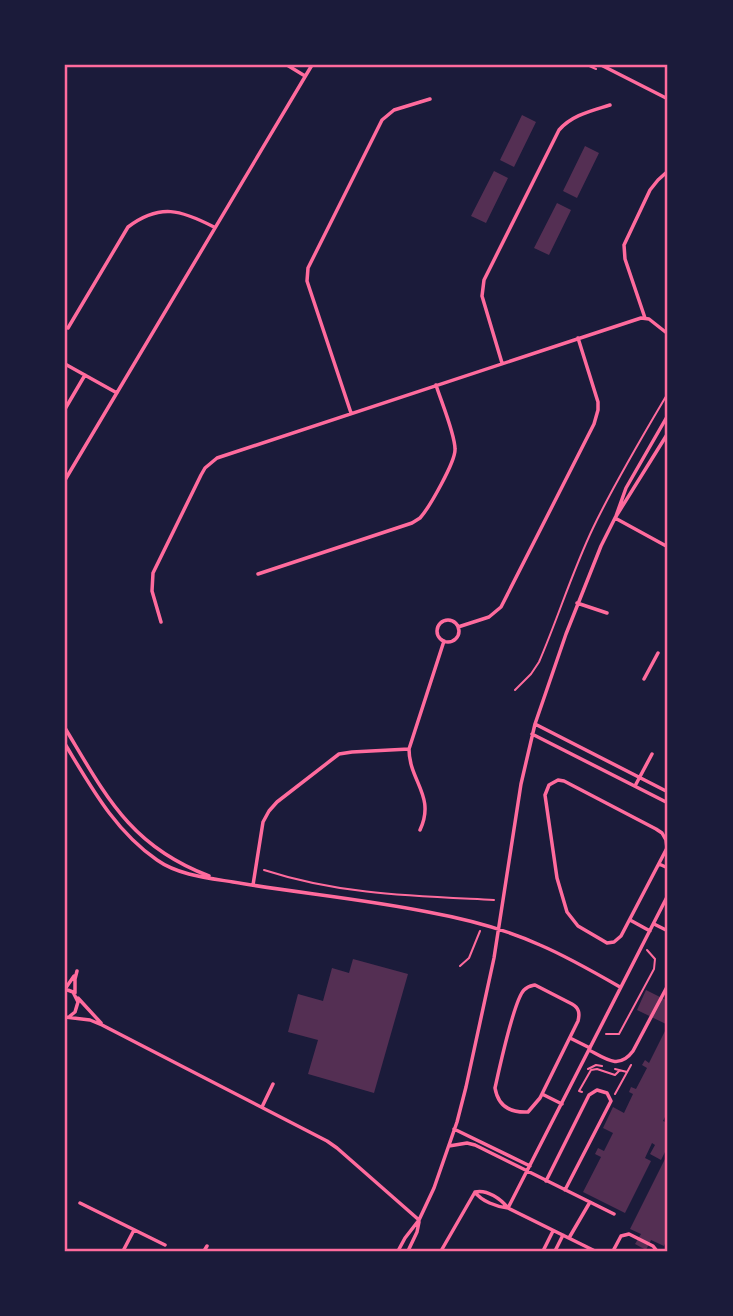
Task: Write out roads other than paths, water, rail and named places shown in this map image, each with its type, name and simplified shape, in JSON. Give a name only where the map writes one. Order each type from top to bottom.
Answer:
[{"type":"lane","points":[[286,65],[305,76]]},
{"type":"lane","points":[[65,480],[312,65]]},
{"type":"lane","points":[[601,65],[668,99]]},
{"type":"lane","points":[[351,413],[307,281],[308,268],[382,120],[394,110],[430,99]]},
{"type":"lane","points":[[502,363],[482,296],[484,281],[559,130],[577,116],[610,105]]},
{"type":"lane","points":[[668,171],[650,190],[624,245],[625,259],[645,318],[668,334]]},
{"type":"lane","points":[[68,328],[128,227],[140,218],[165,211],[177,211],[214,227]]},
{"type":"lane","points":[[161,622],[152,590],[153,573],[205,468],[217,458],[645,318]]},
{"type":"lane","points":[[458,627],[489,617],[500,607],[594,424],[598,402],[578,338]]},
{"type":"lane","points":[[65,364],[117,393]]},
{"type":"lane","points":[[65,409],[85,375]]},
{"type":"lane","points":[[258,574],[412,523],[420,518],[455,453],[436,385]]},
{"type":"lane","points":[[615,518],[626,488],[668,415]]},
{"type":"lane","points":[[398,1251],[419,1220],[434,1188],[449,1146],[473,1060],[494,958],[521,784],[535,724],[601,546],[615,518],[668,433]]},
{"type":"lane","points":[[615,518],[668,547]]},
{"type":"lane","points":[[578,603],[607,612]]},
{"type":"lane","points":[[449,620],[458,627],[458,635],[452,641],[444,641],[438,636],[437,628],[442,622],[449,620]]},
{"type":"lane","points":[[420,830],[426,812],[425,803],[410,762],[410,749],[444,641]]},
{"type":"lane","points":[[644,678],[658,653]]},
{"type":"lane","points":[[535,724],[668,792]]},
{"type":"lane","points":[[65,728],[103,791],[120,815],[141,836],[190,869],[218,879]]},
{"type":"lane","points":[[532,734],[668,803]]},
{"type":"lane","points":[[65,744],[113,821],[159,862],[187,874],[427,911],[475,922],[516,935],[558,953],[620,987]]},
{"type":"lane","points":[[253,886],[263,822],[268,811],[334,757],[352,751],[410,749]]},
{"type":"lane","points":[[635,786],[652,754]]},
{"type":"lane","points":[[558,780],[564,781],[662,833],[667,848],[659,864],[621,936],[614,942],[607,943],[578,926],[566,912],[557,878],[545,794],[549,785],[558,780]]},
{"type":"lane","points":[[659,864],[668,868]]},
{"type":"lane","points":[[508,1208],[668,895]]},
{"type":"lane","points":[[629,920],[650,931]]},
{"type":"lane","points":[[653,924],[668,931]]},
{"type":"lane","points":[[65,1017],[71,1016],[78,1007],[76,996],[74,987],[77,971],[65,989],[76,996],[102,1025]]},
{"type":"lane","points":[[535,985],[576,1006],[580,1015],[570,1038],[535,1106],[528,1112],[516,1112],[502,1105],[496,1098],[495,1088],[515,1011],[525,988],[535,985]]},
{"type":"lane","points":[[570,1038],[614,1062],[629,1058],[668,985]]},
{"type":"lane","points":[[65,1017],[90,1020],[102,1025],[337,1148],[419,1220]]},
{"type":"lane","points":[[261,1107],[273,1084]]},
{"type":"lane","points":[[546,1181],[589,1095],[597,1090],[607,1093],[611,1101],[565,1190]]},
{"type":"lane","points":[[542,1094],[562,1104]]},
{"type":"lane","points":[[454,1129],[546,1181],[614,1214]]},
{"type":"lane","points":[[449,1146],[467,1143],[475,1145],[528,1169]]},
{"type":"lane","points":[[442,1251],[475,1192],[496,1206],[508,1208],[595,1251]]},
{"type":"lane","points":[[569,1238],[590,1202]]},
{"type":"lane","points":[[80,1203],[165,1245]]},
{"type":"lane","points":[[408,1251],[417,1232],[419,1220]]},
{"type":"lane","points":[[123,1251],[134,1230]]},
{"type":"lane","points":[[543,1251],[554,1231]]},
{"type":"lane","points":[[613,1251],[621,1236],[629,1234],[653,1245],[657,1251]]},
{"type":"lane","points":[[555,1251],[563,1235]]},
{"type":"lane","points":[[204,1251],[207,1246]]}]
